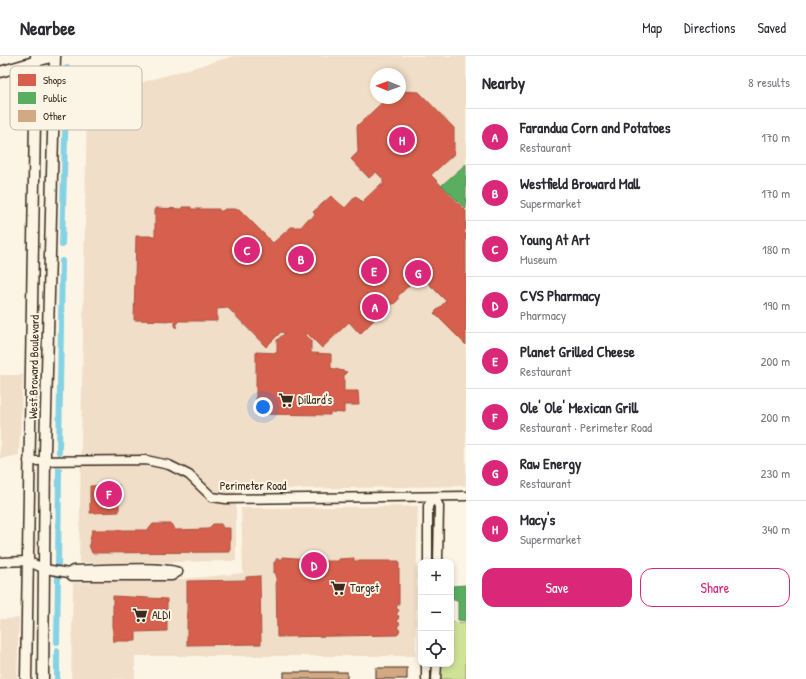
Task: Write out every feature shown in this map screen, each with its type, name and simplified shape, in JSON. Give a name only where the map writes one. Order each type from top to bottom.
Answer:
[{"type":"main road","points":[[15,66],[36,58],[55,56]]},
{"type":"main road","name":"West Broward Boulevard","points":[[55,56],[55,66]]},
{"type":"main road","points":[[0,72],[10,68]]},
{"type":"main road","name":"West Broward Boulevard","points":[[26,679],[28,461],[35,130]]},
{"type":"main road","name":"West Broward Boulevard","points":[[43,679],[45,461],[53,130]]},
{"type":"street","name":"Perimeter Road","points":[[28,461],[146,460],[169,465],[189,475],[212,497],[219,498],[466,496]]},
{"type":"street","points":[[428,559],[428,506],[434,497],[439,506],[438,559]]},
{"type":"street","points":[[0,562],[28,561],[45,569],[69,573],[72,576],[171,569],[178,572],[172,576],[124,573]]},
{"type":"street","points":[[426,667],[426,679]]},
{"type":"street","points":[[436,679],[437,667]]},
{"type":"shaded area","points":[[234,56],[466,56],[466,486],[236,490],[236,561],[79,563],[86,130],[142,130],[142,82]]},
{"type":"shaded area","points":[[0,375],[23,375],[19,455],[0,459]]},
{"type":"shaded area","points":[[418,506],[415,656],[135,656],[135,679],[71,679],[73,583],[183,579],[243,573],[241,508]]},
{"type":"shaded area","points":[[19,618],[17,679],[0,679],[0,619]]},
{"type":"green space","points":[[454,622],[466,623],[466,679],[436,679],[437,667],[454,667]]},
{"type":"building: Shops","points":[[406,91],[419,92],[454,128],[454,154],[431,175],[466,211],[466,229],[464,232],[466,234],[466,345],[434,313],[446,301],[420,275],[398,296],[398,300],[395,303],[388,306],[360,334],[349,322],[322,348],[307,333],[304,333],[311,340],[311,353],[331,354],[331,368],[347,372],[344,375],[344,391],[358,391],[359,405],[344,405],[344,413],[330,412],[330,415],[256,414],[256,352],[277,353],[277,340],[285,333],[281,332],[266,347],[228,308],[217,309],[217,321],[178,321],[176,328],[175,321],[134,320],[136,236],[155,236],[155,208],[183,209],[183,207],[191,207],[191,209],[219,209],[219,211],[225,209],[239,209],[273,243],[291,227],[301,227],[308,219],[311,219],[315,214],[313,212],[331,196],[345,208],[356,196],[362,202],[381,184],[383,187],[383,179],[376,172],[369,178],[351,159],[358,152],[357,126],[381,104],[406,104]]},
{"type":"building: Shops","points":[[119,485],[119,512],[90,513],[90,486]]},
{"type":"building: Shops","points":[[153,524],[171,524],[175,530],[208,529],[213,524],[221,524],[223,528],[230,528],[230,552],[92,553],[89,545],[92,530],[148,530]]},
{"type":"building: Shops","name":"Target","points":[[282,557],[310,559],[310,561],[339,561],[339,559],[354,558],[354,561],[399,561],[399,603],[396,608],[399,610],[396,615],[399,616],[397,622],[400,623],[397,628],[400,630],[397,635],[277,637],[276,573],[274,573],[274,562],[276,562],[276,559],[282,559]]},
{"type":"building: Shops","points":[[260,576],[261,644],[187,645],[187,581],[246,580],[246,577]]},
{"type":"building: Shops","name":"ALDI","points":[[113,596],[167,599],[167,631],[136,632],[136,641],[113,641]]},
{"type":"building: Public","points":[[466,164],[466,209],[442,185]]},
{"type":"building: Public","points":[[466,585],[466,621],[458,620],[458,600],[454,600],[454,586]]},
{"type":"building: Other","points":[[376,668],[407,668],[407,679],[376,679]]},
{"type":"building: Other","points":[[284,672],[347,672],[347,679],[284,679]]},
{"type":"waterway","points":[[62,245],[65,130]]},
{"type":"waterway","points":[[59,452],[62,261]]},
{"type":"waterway","points":[[58,568],[59,470]]},
{"type":"waterway","points":[[57,642],[58,578]]},
{"type":"waterway","points":[[57,651],[57,679]]},
{"type":"place","name":"Macy's","points":[[402,140]]},
{"type":"place","name":"Young At Art","points":[[247,250]]},
{"type":"place","name":"Westfield Broward Mall","points":[[301,259]]},
{"type":"place","name":"Planet Grilled Cheese","points":[[374,271]]},
{"type":"place","name":"Raw Energy","points":[[418,273]]},
{"type":"place","name":"Farandua Corn and Potatoes","points":[[375,307]]},
{"type":"place","name":"Dillard's","points":[[286,400]]},
{"type":"place","name":"Ole' Ole' Mexican Grill","points":[[109,494]]},
{"type":"place","name":"CVS Pharmacy","points":[[314,565]]},
{"type":"place","name":"Target","points":[[338,588]]},
{"type":"place","name":"ALDI","points":[[140,615]]}]
